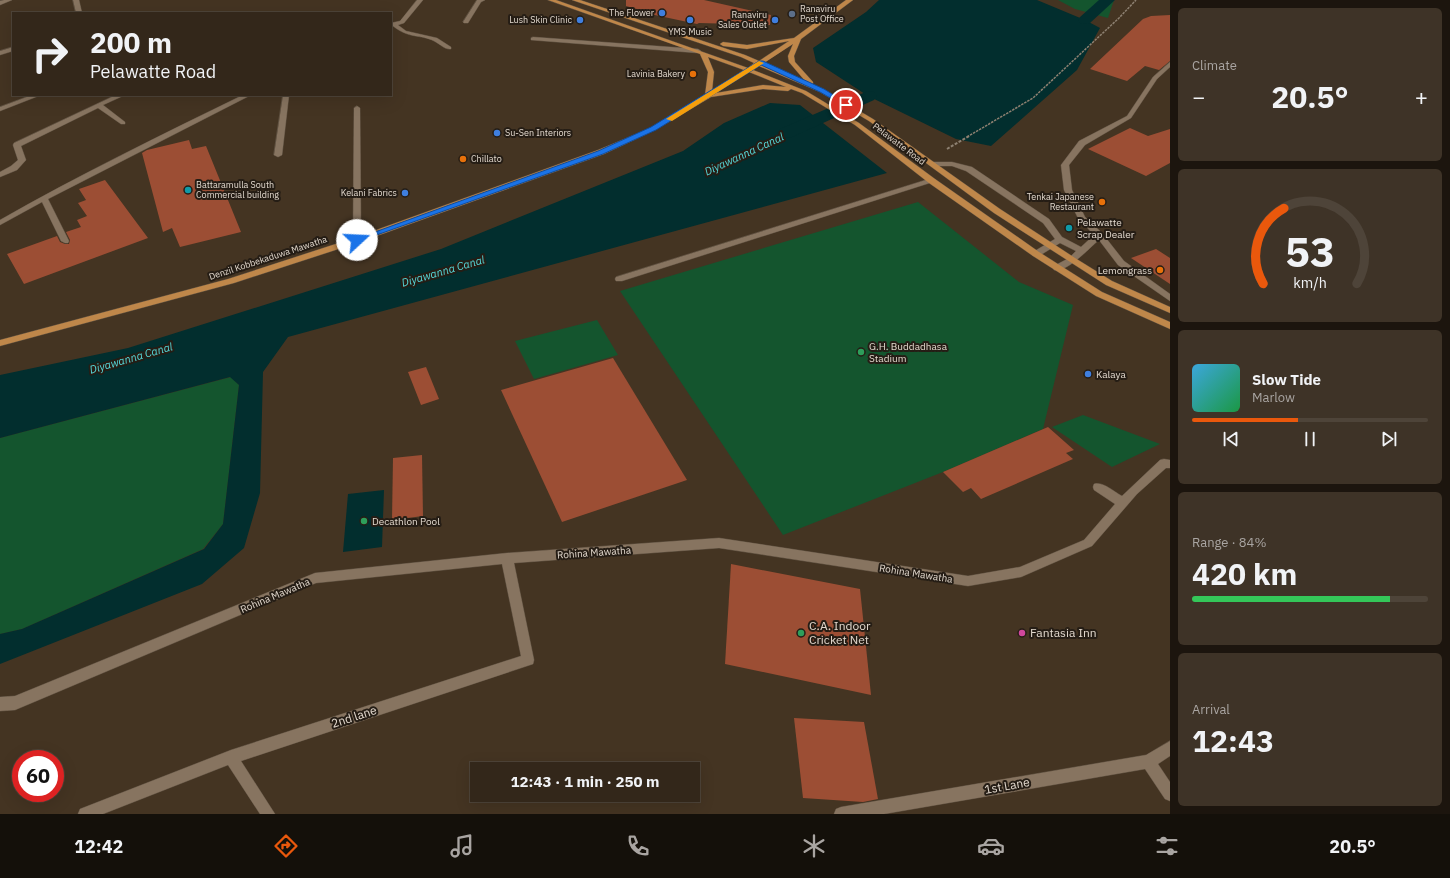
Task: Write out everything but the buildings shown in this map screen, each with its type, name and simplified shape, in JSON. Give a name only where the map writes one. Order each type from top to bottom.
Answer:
[{"type":"main road","name":"Pelawatte Road","points":[[551,0],[749,70],[806,94],[857,124],[932,181],[1057,268],[1100,294],[1170,326]]},
{"type":"main road","name":"Pelawatte Road","points":[[575,0],[761,62],[819,89],[871,120],[997,211],[1072,260],[1109,283],[1170,310]]},
{"type":"main road","name":"Denzil Kobbekaduwa Mawatha","points":[[0,343],[231,282],[357,240],[601,152],[653,129],[708,96],[798,38],[850,0]]},
{"type":"main road","points":[[698,40],[748,47],[798,38]]},
{"type":"main road","points":[[798,38],[791,56],[792,62],[819,89]]},
{"type":"main road","points":[[700,52],[711,72],[708,96],[763,87],[779,88],[806,94]]},
{"type":"street","points":[[0,3],[8,0]]},
{"type":"street","points":[[76,0],[79,12]]},
{"type":"street","points":[[393,25],[402,22],[420,0]]},
{"type":"street","points":[[466,22],[479,1],[482,0]]},
{"type":"street","points":[[393,25],[404,32],[435,39],[449,48]]},
{"type":"street","points":[[533,39],[700,52]]},
{"type":"street","points":[[0,53],[12,49]]},
{"type":"street","points":[[1170,64],[1155,78],[1129,117],[1082,143],[1065,165],[1068,190],[1082,218],[1099,235],[1121,263],[1170,298]]},
{"type":"street","points":[[0,109],[35,96]]},
{"type":"street","points":[[0,175],[14,168],[22,160],[17,145],[120,96]]},
{"type":"street","points":[[0,223],[124,155],[246,96]]},
{"type":"street","points":[[278,155],[286,96]]},
{"type":"street","points":[[98,105],[123,122]]},
{"type":"street","points":[[357,240],[358,108]]},
{"type":"street","points":[[932,164],[952,164],[969,169],[1046,221],[1059,239],[1082,251]]},
{"type":"street","points":[[619,279],[932,181]]},
{"type":"street","points":[[44,198],[65,241]]},
{"type":"street","points":[[1057,268],[1072,260],[1099,235]]},
{"type":"street","points":[[1036,254],[1059,239]]},
{"type":"street","name":"Rohina Mawatha","points":[[0,704],[15,703],[315,578],[507,558],[719,543],[968,581],[1021,572],[1088,543],[1133,491],[1164,463],[1170,464]]},
{"type":"street","points":[[1098,487],[1122,504]]},
{"type":"street","name":"2nd lane","points":[[85,814],[231,757],[528,660],[507,558]]},
{"type":"street","name":"1st Lane","points":[[841,814],[1148,762],[1170,748]]},
{"type":"street","points":[[231,757],[268,814]]},
{"type":"street","points":[[1148,762],[1170,794]]},
{"type":"path","points":[[924,158],[944,150],[1032,98],[1119,18],[1136,0]]},
{"type":"green space","points":[[1058,0],[1114,0],[1108,18],[1075,9]]},
{"type":"green space","name":"G.H. Buddadhasa Stadium","points":[[918,202],[1019,282],[1073,305],[1043,429],[943,472],[783,535],[620,291]]},
{"type":"green space","points":[[597,320],[618,355],[534,379],[515,341]]},
{"type":"green space","points":[[231,377],[239,385],[223,524],[203,549],[22,629],[0,634],[0,438]]},
{"type":"green space","points":[[1083,415],[1160,444],[1112,467],[1052,427]]},
{"type":"water","points":[[879,0],[1037,0],[1085,20],[1100,28],[1077,70],[991,146],[956,139],[868,96],[816,62],[813,48],[866,12]]},
{"type":"water","points":[[770,103],[800,105],[887,173],[288,337],[263,372],[260,493],[244,548],[202,584],[0,664],[0,634],[22,629],[204,549],[223,524],[239,385],[230,377],[0,438],[0,375],[128,348],[441,249],[683,151],[724,123]]},
{"type":"water","name":"Decathlon Pool","points":[[384,490],[382,547],[343,552],[348,494]]},
{"type":"waterway","points":[[1085,20],[1108,0]]},
{"type":"waterway","name":"Diyawanna Canal","points":[[786,133],[868,96]]},
{"type":"slow traffic","points":[[669,119],[761,63]]},
{"type":"place","name":"The Flower","points":[[662,13]]},
{"type":"place","name":"Ranaviru Post Office","points":[[792,14]]},
{"type":"place","name":"Lush Skin Clinic","points":[[580,20]]},
{"type":"place","name":"YMS Music","points":[[690,20]]},
{"type":"place","name":"Ranaviru Sales Outlet","points":[[775,20]]},
{"type":"place","name":"Lavinia Bakery","points":[[693,74]]},
{"type":"place","name":"Su-Sen Interiors","points":[[497,133]]},
{"type":"place","name":"Chillato","points":[[463,159]]},
{"type":"place","name":"Battaramulla South Commercial building","points":[[188,190]]},
{"type":"place","name":"Kelani Fabrics","points":[[405,193]]},
{"type":"place","name":"Tenkai Japanese Restaurant","points":[[1102,202]]},
{"type":"place","name":"Pelawatte Scrap Dealer","points":[[1069,228]]},
{"type":"place","name":"Lemongrass","points":[[1160,270]]},
{"type":"place","name":"G.H. Buddadhasa Stadium","points":[[861,352]]},
{"type":"place","name":"Kalaya","points":[[1088,374]]},
{"type":"place","name":"Decathlon Pool","points":[[364,521]]},
{"type":"place","name":"C.A. Indoor Cricket Net","points":[[801,633]]},
{"type":"place","name":"Fantasia Inn","points":[[1022,633]]},
{"type":"route","points":[[357,240],[601,152],[653,129],[761,62],[822,90],[846,105]]}]
